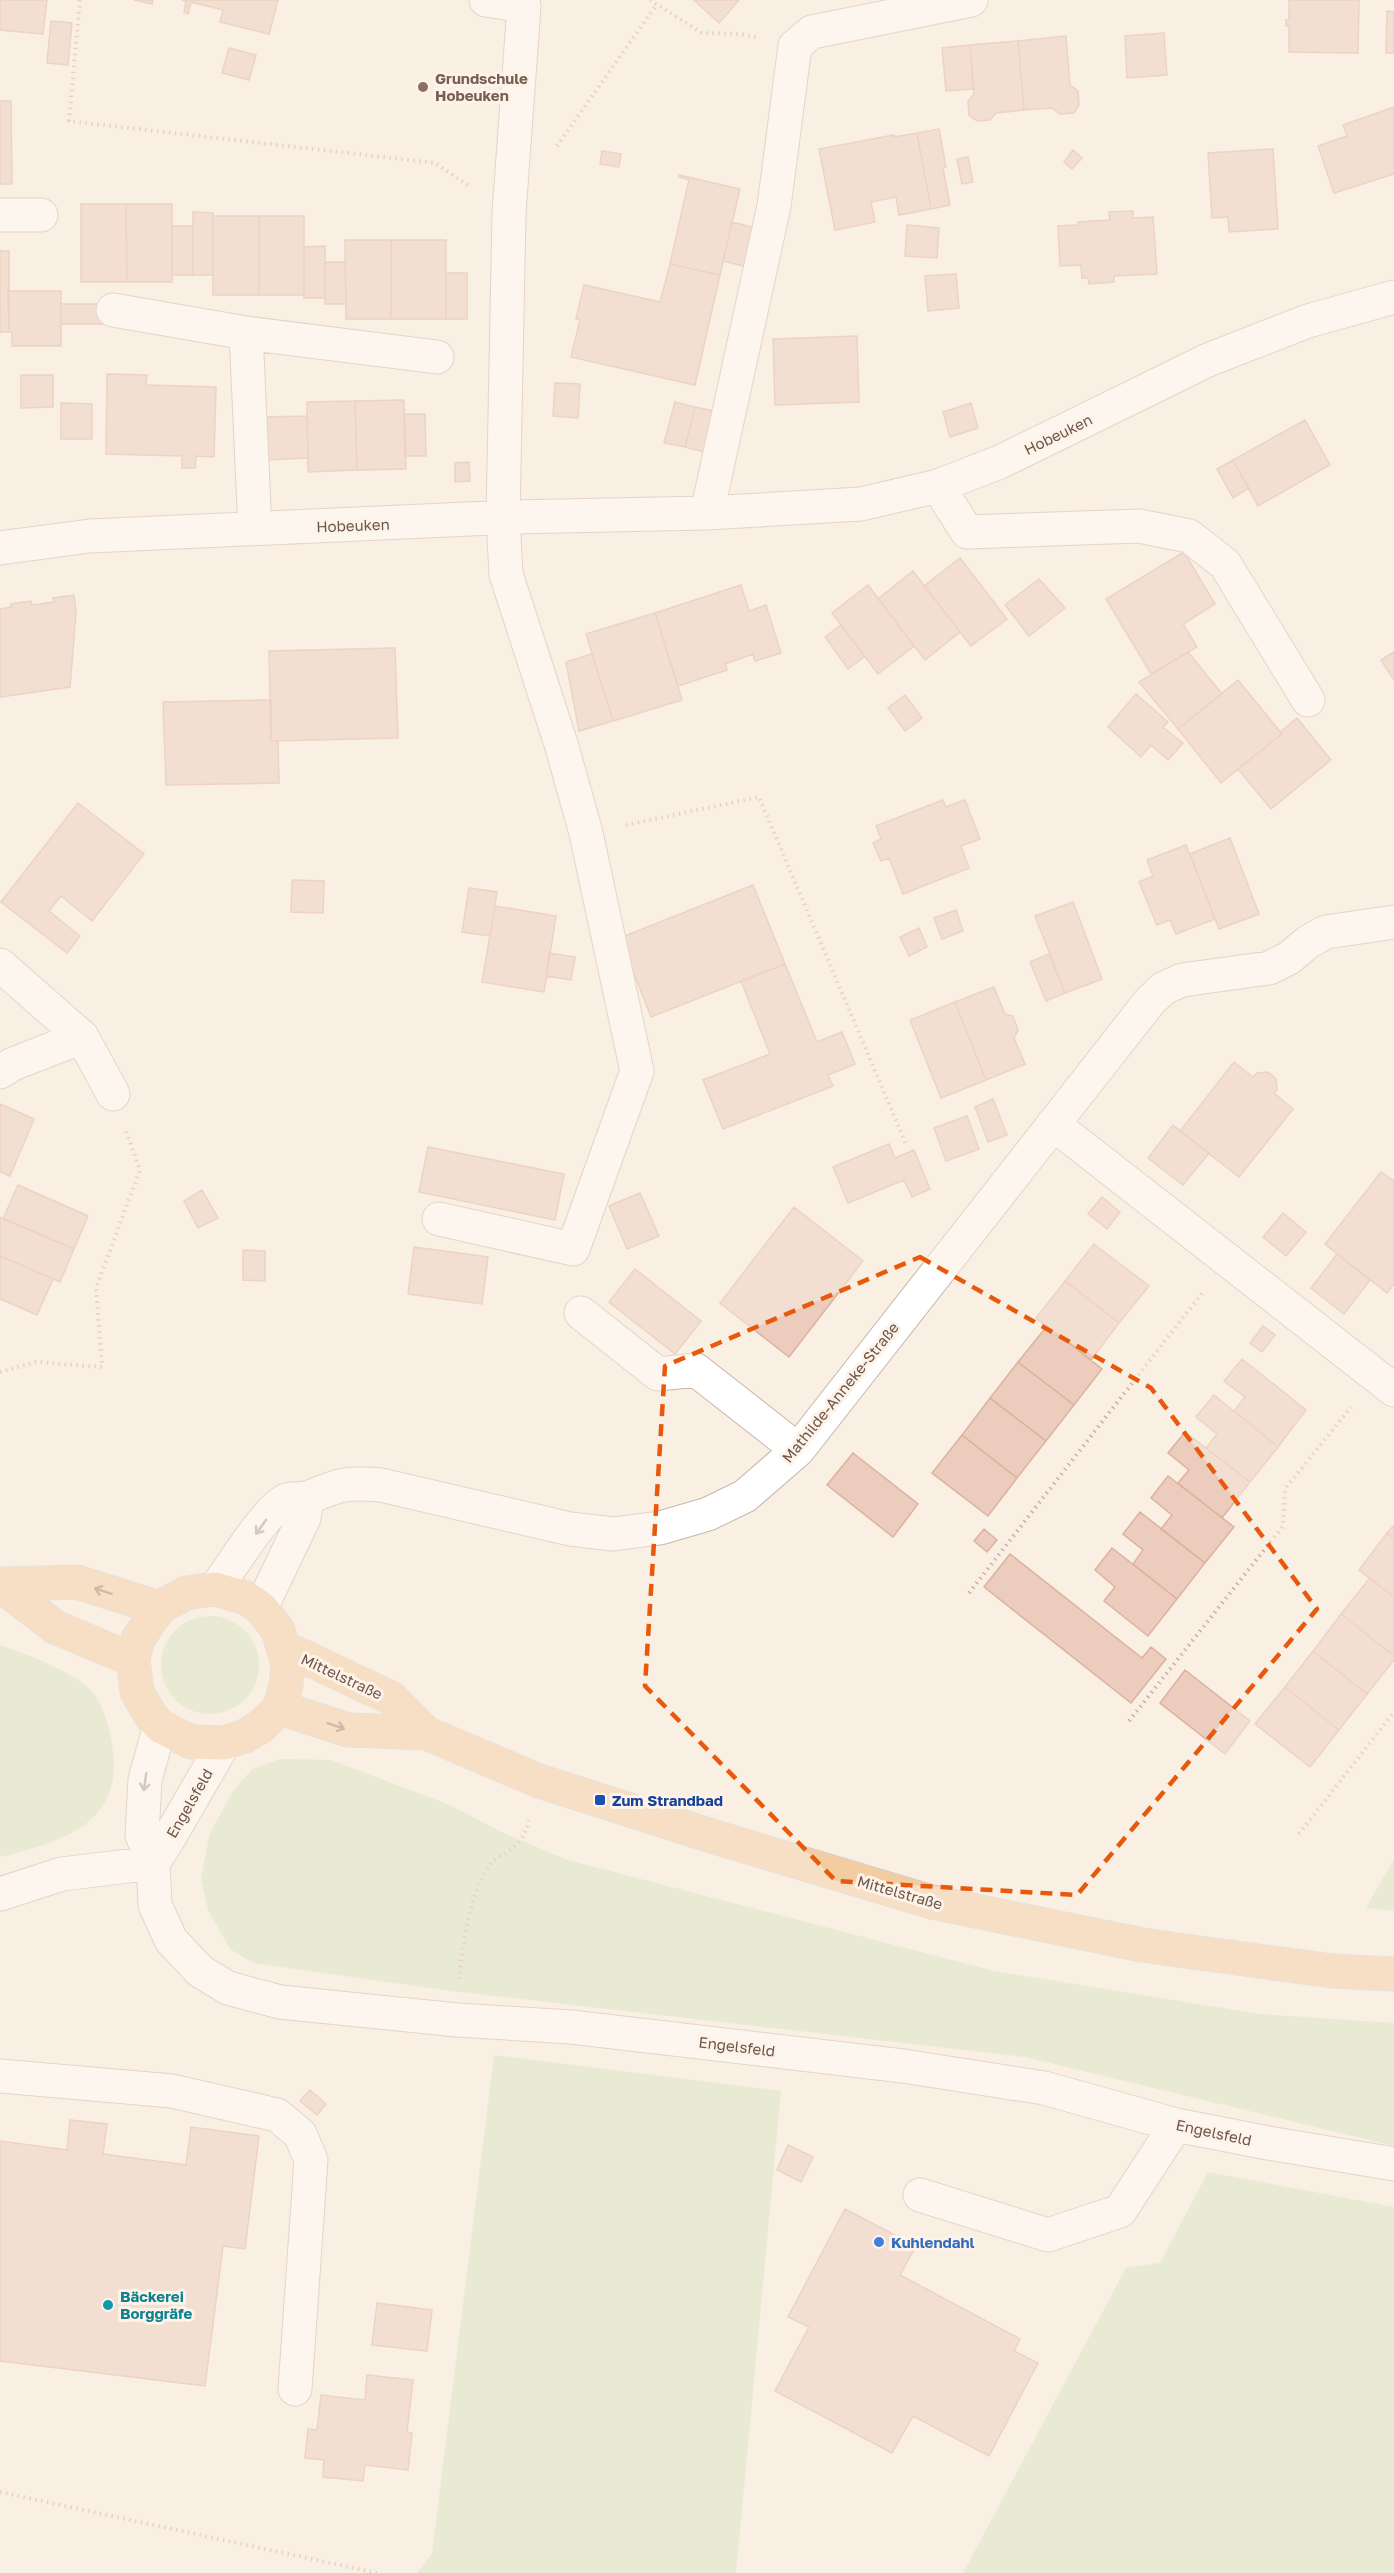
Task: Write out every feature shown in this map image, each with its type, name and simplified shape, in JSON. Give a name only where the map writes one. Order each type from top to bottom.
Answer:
[{"type":"main road","points":[[0,1584],[77,1582],[159,1608]]},
{"type":"main road","points":[[0,1584],[55,1627],[133,1660]]},
{"type":"main road","name":"Mittelstraße","points":[[214,1589],[246,1598],[261,1608],[278,1630],[288,1665],[280,1708],[245,1736],[225,1743],[191,1742],[160,1726],[151,1716],[137,1692],[133,1660],[138,1639],[159,1608],[186,1593],[214,1589]]},
{"type":"main road","name":"Mittelstraße","points":[[283,1647],[391,1698],[426,1733]]},
{"type":"main road","name":"Mittelstraße","points":[[280,1708],[348,1730],[426,1733],[539,1781],[721,1839],[932,1902],[1142,1945],[1332,1971],[1394,1974]]},
{"type":"street","points":[[439,1219],[573,1249],[637,1071],[586,833],[562,747],[506,574],[502,518],[509,213],[524,6],[486,0]]},
{"type":"street","points":[[707,513],[774,206],[781,43],[812,32],[971,0]]},
{"type":"street","points":[[0,215],[41,215]]},
{"type":"street","name":"Hobeuken","points":[[0,548],[90,536],[502,518],[707,513],[861,504],[938,486],[1000,462],[1208,360],[1308,321],[1394,297]]},
{"type":"street","points":[[113,310],[246,333],[437,357]]},
{"type":"street","points":[[246,333],[255,529]]},
{"type":"street","points":[[938,486],[967,532],[1139,526],[1189,536],[1225,564],[1308,700]]},
{"type":"street","name":"Mathilde-Anneke-Straße","points":[[214,1589],[266,1520],[285,1501],[308,1498],[328,1487],[352,1482],[381,1485],[570,1529],[613,1534],[660,1528],[708,1514],[745,1496],[798,1450],[1150,1001],[1164,988],[1182,980],[1269,968],[1289,958],[1308,942],[1326,932],[1394,922]]},
{"type":"street","points":[[0,964],[82,1037],[113,1095]]},
{"type":"street","points":[[0,1072],[13,1064],[82,1037]]},
{"type":"street","points":[[1053,1124],[1385,1383]]},
{"type":"street","points":[[581,1314],[658,1374],[696,1370],[798,1450]]},
{"type":"street","points":[[261,1608],[304,1518],[308,1498]]},
{"type":"street","name":"Engelsfeld","points":[[160,1726],[145,1780],[142,1835],[153,1863],[155,1905],[171,1940],[200,1971],[228,1989],[280,2002],[457,2020],[571,2027],[903,2066],[1044,2088],[1176,2124],[1268,2143],[1394,2164]]},
{"type":"street","name":"Engelsfeld","points":[[153,1863],[225,1743]]},
{"type":"street","points":[[0,1894],[62,1874],[153,1863]]},
{"type":"street","points":[[0,2076],[172,2091],[277,2115],[300,2134],[311,2160],[295,2389]]},
{"type":"street","points":[[920,2195],[1048,2235],[1120,2211],[1176,2124]]},
{"type":"path","points":[[80,0],[69,121],[435,164],[509,213]]},
{"type":"path","points":[[650,0],[702,33],[741,34],[781,43]]},
{"type":"path","points":[[551,154],[657,4]]},
{"type":"path","points":[[586,833],[759,797],[906,1143]]},
{"type":"path","points":[[0,1372],[36,1362],[102,1367],[96,1288],[140,1170],[113,1095]]},
{"type":"path","points":[[969,1593],[1227,1261]]},
{"type":"path","points":[[1129,1721],[1283,1526],[1286,1489],[1385,1383]]},
{"type":"path","points":[[1299,1834],[1394,1712]]},
{"type":"path","points":[[459,1984],[464,1934],[470,1912],[485,1874],[494,1859],[504,1854]]},
{"type":"path","points":[[0,2492],[377,2573]]},
{"type":"highlighted area","points":[[920,1257],[1151,1388],[1317,1609],[1077,1895],[836,1881],[645,1686],[665,1366]]},
{"type":"green space","points":[[210,1616],[229,1620],[245,1630],[255,1646],[259,1665],[255,1684],[245,1700],[229,1710],[210,1714],[191,1710],[175,1700],[165,1684],[161,1665],[165,1646],[175,1630],[191,1620]]},
{"type":"green space","points":[[0,1645],[56,1667],[92,1691],[106,1717],[114,1767],[110,1790],[101,1809],[87,1823],[69,1835],[0,1857]]},
{"type":"green space","points":[[280,1759],[331,1760],[447,1804],[506,1834],[568,1860],[994,1971],[1260,2014],[1394,2023],[1394,2146],[1025,2057],[452,1991],[253,1963],[230,1949],[208,1910],[201,1878],[210,1833],[233,1791],[252,1769]]},
{"type":"green space","points":[[1394,1859],[1394,1911],[1366,1908]]},
{"type":"green space","points":[[494,2055],[781,2091],[736,2573],[417,2573],[432,2554]]},
{"type":"green space","points":[[1208,2172],[1394,2207],[1394,2573],[963,2573],[1126,2268],[1160,2263]]},
{"type":"building","points":[[0,0],[47,0],[43,34],[0,30]]},
{"type":"building","points":[[134,0],[153,0],[152,4]]},
{"type":"building","points":[[182,0],[278,0],[269,34],[220,22],[223,10],[191,2],[188,14],[184,12],[186,1]]},
{"type":"building","points":[[694,0],[739,0],[719,23]]},
{"type":"building","points":[[1289,0],[1359,0],[1358,53],[1289,52],[1289,26],[1286,26],[1286,20],[1289,20]]},
{"type":"building","points":[[1387,11],[1394,12],[1394,53],[1386,53]]},
{"type":"building","points":[[51,21],[72,23],[68,65],[47,63]]},
{"type":"building","points":[[1164,33],[1167,75],[1127,78],[1125,36]]},
{"type":"building","points":[[1066,36],[1070,85],[1078,91],[1079,105],[1074,113],[1060,114],[1052,108],[1024,110],[1018,41]]},
{"type":"building","points":[[1018,41],[1024,110],[996,113],[990,120],[977,121],[969,115],[968,101],[974,94],[970,45]]},
{"type":"building","points":[[970,45],[973,89],[946,91],[942,48]]},
{"type":"building","points":[[229,48],[256,55],[249,80],[222,73]]},
{"type":"building","points":[[0,101],[11,101],[12,184],[0,184]]},
{"type":"building","points":[[1394,107],[1394,174],[1334,193],[1318,146],[1347,136],[1343,125]]},
{"type":"building","points":[[939,129],[950,205],[931,209],[917,133]]},
{"type":"building","points":[[917,133],[931,209],[899,215],[896,197],[871,202],[875,222],[835,230],[819,149]]},
{"type":"building","points":[[1273,149],[1278,229],[1229,232],[1228,217],[1212,218],[1208,153]]},
{"type":"building","points":[[1073,150],[1082,158],[1072,169],[1064,162]]},
{"type":"building","points":[[602,151],[621,154],[619,167],[600,164]]},
{"type":"building","points":[[968,157],[973,182],[962,184],[957,159]]},
{"type":"building","points":[[679,175],[740,189],[720,275],[670,264],[689,180]]},
{"type":"building","points":[[81,204],[126,204],[127,282],[81,282]]},
{"type":"building","points":[[126,204],[172,204],[172,282],[127,282]]},
{"type":"building","points":[[1133,211],[1133,218],[1153,217],[1157,274],[1114,276],[1114,282],[1089,284],[1088,278],[1082,278],[1081,265],[1060,266],[1058,226],[1110,220],[1109,212]]},
{"type":"building","points":[[193,212],[213,213],[213,275],[193,275]]},
{"type":"building","points":[[213,216],[259,216],[259,295],[213,295]]},
{"type":"building","points":[[259,216],[304,216],[304,295],[259,295]]},
{"type":"building","points":[[732,222],[752,227],[744,266],[723,261]]},
{"type":"building","points":[[907,225],[939,228],[937,258],[905,256]]},
{"type":"building","points":[[172,226],[193,226],[193,275],[172,275]]},
{"type":"building","points":[[345,240],[391,240],[391,319],[346,319]]},
{"type":"building","points":[[391,240],[446,240],[446,319],[391,319]]},
{"type":"building","points":[[325,246],[325,298],[304,298],[304,247]]},
{"type":"building","points":[[0,251],[9,251],[9,332],[0,332]]},
{"type":"building","points":[[325,262],[345,262],[346,304],[325,304]]},
{"type":"building","points":[[670,264],[720,275],[695,385],[571,357],[580,320],[576,319],[584,285],[660,302]]},
{"type":"building","points":[[446,273],[467,273],[467,319],[446,319]]},
{"type":"building","points":[[956,274],[959,308],[928,311],[925,276]]},
{"type":"building","points":[[8,291],[61,291],[61,346],[12,346],[12,332],[9,332]]},
{"type":"building","points":[[61,304],[103,304],[103,324],[61,324]]},
{"type":"building","points":[[857,336],[859,402],[775,405],[773,339]]},
{"type":"building","points":[[107,374],[147,375],[146,385],[216,387],[214,457],[196,456],[195,468],[182,468],[182,456],[106,454]]},
{"type":"building","points":[[21,375],[53,375],[53,407],[21,408]]},
{"type":"building","points":[[555,383],[580,384],[578,418],[553,416]]},
{"type":"building","points":[[404,400],[406,469],[357,470],[355,401]]},
{"type":"building","points":[[355,401],[357,470],[308,472],[307,402]]},
{"type":"building","points":[[675,402],[695,407],[685,447],[664,443]]},
{"type":"building","points":[[61,403],[92,404],[92,439],[61,439]]},
{"type":"building","points":[[971,403],[978,428],[950,437],[943,412]]},
{"type":"building","points":[[695,407],[714,411],[704,452],[685,447]]},
{"type":"building","points":[[404,414],[425,414],[426,456],[405,456]]},
{"type":"building","points":[[307,416],[308,458],[266,460],[265,417]]},
{"type":"building","points":[[1305,420],[1330,465],[1258,506],[1233,460]]},
{"type":"building","points":[[1233,460],[1249,488],[1233,498],[1217,469]]},
{"type":"building","points":[[469,462],[470,481],[455,482],[455,463]]},
{"type":"building","points":[[1184,552],[1215,604],[1183,624],[1197,647],[1151,674],[1106,599]]},
{"type":"building","points":[[960,558],[1007,619],[971,646],[924,586]]},
{"type":"building","points":[[913,571],[960,632],[925,660],[878,599]]},
{"type":"building","points":[[1039,579],[1065,608],[1029,636],[1005,605]]},
{"type":"building","points":[[741,585],[749,611],[766,605],[781,653],[755,661],[753,654],[725,664],[727,670],[678,686],[655,613]]},
{"type":"building","points":[[868,585],[914,646],[878,674],[832,613]]},
{"type":"building","points":[[74,595],[76,613],[70,687],[0,697],[0,609],[11,607],[11,604],[31,601],[32,605],[54,602],[53,598]]},
{"type":"building","points":[[655,613],[682,700],[613,721],[586,634]]},
{"type":"building","points":[[841,625],[865,656],[848,669],[825,637]]},
{"type":"building","points":[[395,648],[398,738],[271,741],[269,651]]},
{"type":"building","points":[[1188,652],[1222,694],[1178,729],[1139,682]]},
{"type":"building","points":[[1394,652],[1394,680],[1381,660]]},
{"type":"building","points":[[592,654],[613,721],[579,731],[566,662]]},
{"type":"building","points":[[1238,680],[1282,734],[1221,783],[1178,729]]},
{"type":"building","points":[[1136,694],[1168,722],[1163,727],[1183,743],[1168,760],[1151,745],[1141,757],[1108,727]]},
{"type":"building","points":[[905,695],[922,718],[905,731],[888,708]]},
{"type":"building","points":[[271,700],[271,741],[278,741],[279,783],[166,785],[163,702]]},
{"type":"building","points":[[1297,718],[1331,760],[1271,809],[1238,769],[1282,734],[1280,732]]},
{"type":"building","points":[[943,800],[946,807],[965,800],[980,839],[961,846],[969,868],[903,894],[889,858],[881,861],[873,843],[881,839],[876,826]]},
{"type":"building","points":[[78,803],[144,854],[92,921],[61,896],[49,911],[80,936],[67,953],[1,902]]},
{"type":"building","points":[[1230,838],[1259,914],[1219,929],[1190,854]]},
{"type":"building","points":[[1186,845],[1215,919],[1176,934],[1170,920],[1157,925],[1139,882],[1153,876],[1147,860]]},
{"type":"building","points":[[292,880],[324,881],[323,913],[291,912]]},
{"type":"building","points":[[753,885],[785,964],[651,1017],[620,938]]},
{"type":"building","points":[[469,888],[497,892],[490,936],[462,932]]},
{"type":"building","points":[[1073,902],[1102,979],[1065,993],[1035,916]]},
{"type":"building","points":[[495,906],[556,916],[544,992],[482,982]]},
{"type":"building","points":[[956,910],[963,931],[942,939],[934,918]]},
{"type":"building","points":[[919,928],[927,947],[909,956],[900,937]]},
{"type":"building","points":[[549,953],[575,957],[571,980],[546,976]]},
{"type":"building","points":[[1049,954],[1065,993],[1046,1001],[1030,962]]},
{"type":"building","points":[[785,964],[817,1042],[842,1032],[855,1064],[828,1075],[833,1086],[723,1129],[703,1080],[770,1054],[741,981]]},
{"type":"building","points":[[994,987],[1005,1014],[1013,1016],[1018,1030],[1014,1038],[1025,1064],[986,1080],[955,1002]]},
{"type":"building","points":[[955,1002],[986,1080],[941,1098],[910,1020]]},
{"type":"building","points":[[1234,1062],[1253,1077],[1257,1073],[1268,1072],[1276,1079],[1277,1090],[1274,1093],[1293,1109],[1239,1177],[1180,1131]]},
{"type":"building","points":[[993,1099],[1007,1135],[988,1142],[975,1107]]},
{"type":"building","points":[[0,1104],[34,1119],[10,1176],[0,1172]]},
{"type":"building","points":[[967,1116],[979,1149],[946,1161],[934,1128]]},
{"type":"building","points":[[1173,1125],[1209,1153],[1183,1185],[1148,1158]]},
{"type":"building","points":[[889,1144],[895,1158],[914,1150],[930,1189],[912,1197],[904,1180],[848,1203],[833,1167]]},
{"type":"building","points":[[428,1147],[564,1174],[555,1220],[419,1192]]},
{"type":"building","points":[[1381,1172],[1394,1181],[1394,1284],[1387,1293],[1325,1244]]},
{"type":"building","points":[[18,1185],[88,1216],[74,1249],[3,1219]]},
{"type":"building","points":[[202,1190],[218,1218],[198,1228],[184,1201]]},
{"type":"building","points":[[640,1193],[659,1236],[627,1249],[609,1206]]},
{"type":"building","points":[[1102,1197],[1120,1212],[1107,1229],[1088,1214]]},
{"type":"building","points":[[794,1207],[863,1261],[789,1357],[720,1303]]},
{"type":"building","points":[[1283,1213],[1306,1232],[1286,1256],[1263,1237]]},
{"type":"building","points":[[0,1217],[74,1249],[60,1282],[0,1256]]},
{"type":"building","points":[[1094,1244],[1149,1286],[1119,1323],[1065,1281]]},
{"type":"building","points":[[414,1247],[488,1257],[482,1304],[408,1294]]},
{"type":"building","points":[[243,1250],[265,1251],[265,1281],[243,1280]]},
{"type":"building","points":[[1337,1254],[1370,1280],[1344,1314],[1311,1288]]},
{"type":"building","points":[[0,1256],[53,1279],[37,1315],[0,1299]]},
{"type":"building","points":[[635,1269],[701,1321],[675,1354],[609,1302]]},
{"type":"building","points":[[1065,1281],[1119,1323],[1091,1360],[1036,1318]]},
{"type":"building","points":[[1047,1326],[1102,1369],[1074,1405],[1018,1362]]},
{"type":"building","points":[[1263,1326],[1275,1335],[1262,1352],[1250,1343]]},
{"type":"building","points":[[1242,1359],[1306,1410],[1278,1447],[1234,1411],[1245,1397],[1224,1381]]},
{"type":"building","points":[[1018,1362],[1074,1405],[1046,1441],[990,1398]]},
{"type":"building","points":[[1214,1395],[1278,1447],[1250,1482],[1206,1448],[1217,1434],[1196,1417]]},
{"type":"building","points":[[990,1398],[1046,1441],[1017,1478],[962,1435]]},
{"type":"building","points":[[1185,1432],[1250,1482],[1222,1518],[1178,1483],[1189,1470],[1168,1453]]},
{"type":"building","points":[[962,1435],[1017,1478],[988,1516],[932,1473]]},
{"type":"building","points":[[853,1453],[918,1504],[893,1537],[827,1485]]},
{"type":"building","points":[[1168,1476],[1234,1527],[1205,1563],[1161,1529],[1172,1515],[1151,1498]]},
{"type":"building","points":[[1140,1512],[1205,1563],[1177,1599],[1133,1564],[1143,1550],[1123,1534]]},
{"type":"building","points":[[1394,1525],[1394,1538],[1387,1533]]},
{"type":"building","points":[[984,1529],[997,1540],[987,1552],[974,1541]]},
{"type":"building","points":[[1387,1533],[1394,1538],[1394,1597],[1359,1570]]},
{"type":"building","points":[[1112,1548],[1177,1599],[1148,1636],[1104,1601],[1115,1587],[1095,1570]]},
{"type":"building","points":[[1010,1554],[1142,1658],[1151,1647],[1166,1659],[1131,1703],[984,1587]]},
{"type":"building","points":[[1370,1578],[1394,1597],[1394,1656],[1341,1614]]},
{"type":"building","points":[[1341,1614],[1394,1656],[1394,1660],[1367,1694],[1313,1651]]},
{"type":"building","points":[[1313,1651],[1367,1694],[1339,1730],[1285,1687]]},
{"type":"building","points":[[1185,1670],[1250,1721],[1225,1754],[1160,1703]]},
{"type":"building","points":[[1285,1687],[1339,1730],[1310,1767],[1255,1724]]},
{"type":"building","points":[[310,2090],[326,2104],[317,2115],[300,2101]]},
{"type":"building","name":"Bäckerei Borggräfe","points":[[70,2120],[107,2124],[103,2154],[186,2165],[191,2127],[259,2136],[245,2249],[223,2246],[205,2386],[0,2361],[0,2141],[67,2150]]},
{"type":"building","points":[[788,2145],[813,2157],[801,2182],[777,2170]]},
{"type":"building","points":[[845,2209],[916,2246],[900,2275],[1020,2339],[1014,2351],[1038,2363],[989,2456],[913,2416],[892,2453],[775,2391],[809,2327],[788,2317]]},
{"type":"building","points":[[377,2303],[432,2310],[427,2351],[372,2345]]},
{"type":"building","points":[[367,2375],[413,2380],[407,2432],[412,2433],[408,2470],[365,2465],[363,2481],[323,2477],[324,2460],[305,2458],[308,2429],[317,2430],[321,2395],[365,2400]]},
{"type":"place","name":"Grundschule Hobeuken","points":[[423,87]]},
{"type":"place","name":"Zum Strandbad","points":[[600,1800]]},
{"type":"place","name":"Kuhlendahl","points":[[879,2242]]},
{"type":"place","name":"Bäckerei Borggräfe","points":[[108,2305]]}]
